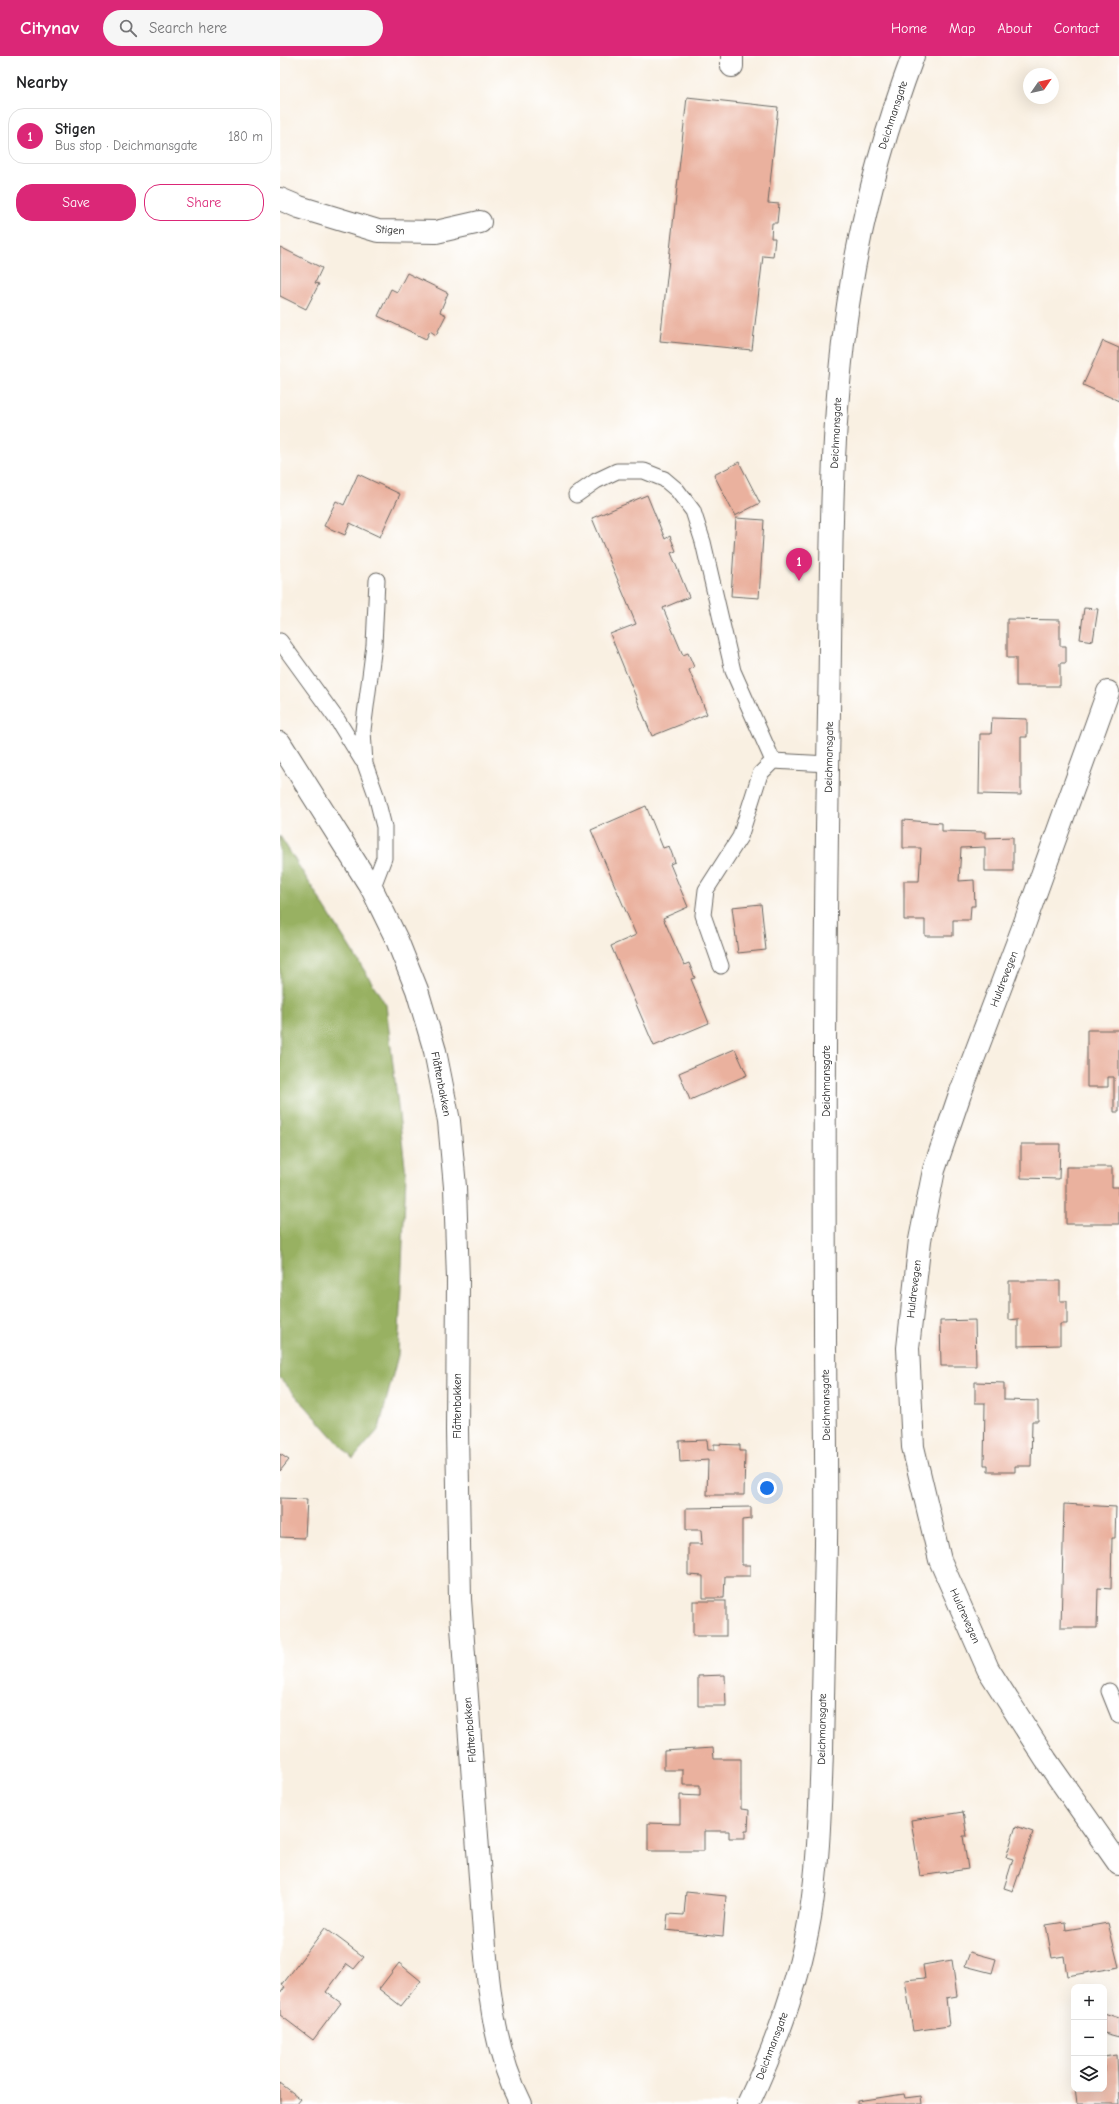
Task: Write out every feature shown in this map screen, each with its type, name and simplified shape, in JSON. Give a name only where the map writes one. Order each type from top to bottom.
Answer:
[{"type":"street","name":"Deichmansgate","points":[[748,2104],[778,2033],[796,1977],[809,1922],[816,1876],[820,1805],[826,1481],[825,1317],[828,764],[835,469],[839,388],[849,297],[876,166],[913,56]]},
{"type":"street","name":"Stigen","points":[[280,199],[298,207],[378,231],[436,232],[480,222]]},
{"type":"street","name":"Huldrevegen","points":[[1108,692],[1024,925],[960,1094],[934,1170],[920,1240],[908,1348],[913,1447],[940,1560],[988,1669],[1046,1760],[1119,1864]]},
{"type":"street","name":"Flåttenbakken","points":[[280,743],[372,889],[397,940],[417,990],[435,1050],[449,1121],[455,1187],[458,1280],[457,1430],[460,1599],[485,1947],[489,1997],[500,2049],[522,2104]]},
{"type":"lane","points":[[576,495],[596,481],[617,472],[644,471],[664,479],[678,490],[693,511],[703,542],[732,671],[773,761]]},
{"type":"lane","points":[[365,764],[363,730],[374,645],[377,580]]},
{"type":"lane","points":[[280,641],[338,721],[365,764],[376,795],[384,827],[384,858],[372,889]]},
{"type":"lane","points":[[721,966],[703,915],[706,890],[740,837],[760,774],[773,761],[828,764]]},
{"type":"lane","points":[[1109,1691],[1119,1716]]},
{"type":"green space","points":[[280,836],[386,1005],[406,1174],[398,1355],[379,1429],[353,1459],[280,1378]]},
{"type":"building","points":[[687,97],[778,107],[768,203],[779,204],[777,223],[772,223],[771,238],[775,238],[773,257],[763,256],[752,350],[660,341]]},
{"type":"building","points":[[280,247],[322,268],[315,283],[319,284],[306,309],[280,296]]},
{"type":"building","points":[[407,273],[448,293],[440,312],[446,315],[436,335],[430,331],[426,339],[378,316],[391,289],[397,292]]},
{"type":"building","points":[[1103,341],[1119,348],[1119,401],[1083,385]]},
{"type":"building","points":[[739,462],[760,503],[735,516],[714,475]]},
{"type":"building","points":[[358,474],[400,494],[380,537],[350,523],[345,535],[324,526],[336,501],[344,505]]},
{"type":"building","points":[[647,495],[665,539],[670,536],[676,551],[671,553],[689,597],[663,608],[683,655],[688,653],[694,667],[689,670],[707,714],[652,736],[610,634],[636,624],[592,518]]},
{"type":"building","points":[[736,518],[764,520],[759,598],[731,596]]},
{"type":"building","points":[[1084,608],[1098,609],[1093,641],[1080,639]]},
{"type":"building","points":[[1007,619],[1060,620],[1060,646],[1066,646],[1066,663],[1060,663],[1060,686],[1016,686],[1016,658],[1007,658]]},
{"type":"building","points":[[992,718],[1027,719],[1027,737],[1021,737],[1021,795],[979,794],[980,734],[991,734]]},
{"type":"building","points":[[646,806],[663,848],[669,846],[675,862],[670,864],[688,907],[663,918],[684,965],[689,963],[695,978],[691,979],[709,1023],[654,1046],[611,946],[636,935],[591,830]]},
{"type":"building","points":[[903,820],[942,823],[942,831],[985,832],[985,838],[1013,837],[1013,871],[985,871],[985,847],[961,848],[959,881],[974,880],[975,906],[971,906],[970,920],[953,920],[953,936],[925,936],[925,920],[904,920],[904,881],[919,881],[921,848],[903,848]]},
{"type":"building","points":[[761,904],[766,950],[738,953],[732,907]]},
{"type":"building","points":[[1087,1030],[1119,1030],[1119,1112],[1114,1112],[1114,1077],[1108,1077],[1108,1087],[1087,1087]]},
{"type":"building","points":[[735,1049],[747,1075],[690,1100],[679,1073]]},
{"type":"building","points":[[1021,1144],[1060,1144],[1059,1179],[1021,1178]]},
{"type":"building","points":[[1066,1167],[1112,1167],[1112,1187],[1119,1187],[1119,1224],[1066,1224]]},
{"type":"building","points":[[1009,1281],[1060,1281],[1060,1301],[1067,1301],[1067,1324],[1060,1324],[1060,1345],[1018,1346],[1018,1319],[1009,1320]]},
{"type":"building","points":[[975,1320],[976,1366],[941,1366],[940,1321]]},
{"type":"building","points":[[975,1382],[1004,1383],[1004,1400],[1038,1401],[1038,1421],[1032,1421],[1031,1466],[1015,1466],[1015,1472],[988,1472],[988,1465],[984,1465],[985,1403],[975,1403]]},
{"type":"building","points":[[707,1440],[708,1450],[714,1450],[714,1444],[740,1445],[740,1451],[745,1451],[744,1495],[707,1495],[708,1460],[680,1462],[679,1441]]},
{"type":"building","points":[[280,1454],[289,1460],[280,1471]]},
{"type":"building","points":[[280,1498],[307,1499],[305,1538],[280,1537]]},
{"type":"building","points":[[1064,1504],[1116,1507],[1115,1538],[1112,1538],[1111,1589],[1098,1588],[1097,1628],[1061,1628]]},
{"type":"building","points":[[751,1507],[751,1519],[742,1520],[742,1565],[750,1565],[750,1576],[725,1576],[724,1598],[703,1598],[703,1576],[688,1575],[688,1544],[702,1544],[701,1530],[686,1530],[686,1508]]},
{"type":"building","points":[[693,1601],[726,1601],[726,1636],[693,1636]]},
{"type":"building","points":[[725,1675],[726,1706],[698,1706],[698,1676]]},
{"type":"building","points":[[713,1748],[714,1759],[741,1759],[741,1809],[749,1810],[748,1831],[745,1831],[745,1838],[729,1838],[729,1831],[704,1831],[704,1851],[648,1851],[648,1823],[680,1824],[680,1795],[700,1796],[700,1785],[683,1785],[683,1770],[664,1770],[664,1751]]},
{"type":"building","points":[[963,1812],[967,1836],[963,1836],[968,1869],[920,1876],[911,1820]]},
{"type":"building","points":[[1016,1826],[1033,1832],[1013,1891],[1004,1888],[1013,1859],[1006,1857]]},
{"type":"building","points":[[686,1892],[726,1896],[723,1936],[666,1930],[668,1914],[684,1915]]},
{"type":"building","points":[[1065,1922],[1066,1930],[1108,1923],[1119,1967],[1067,1976],[1064,1956],[1052,1958],[1046,1925]]},
{"type":"building","points":[[325,1928],[364,1957],[354,1969],[347,1964],[326,1992],[341,2003],[313,2040],[280,2015],[280,1994],[285,1987],[282,1985]]},
{"type":"building","points":[[970,1952],[996,1959],[992,1973],[965,1966]]},
{"type":"building","points":[[952,1960],[957,1996],[946,1998],[949,2026],[913,2031],[905,1980],[925,1978],[923,1965]]},
{"type":"building","points":[[399,1963],[421,1981],[401,2006],[379,1989]]},
{"type":"building","points":[[1107,2014],[1119,2018],[1119,2037],[1107,2034]]},
{"type":"building","points":[[1117,2055],[1119,2104],[1077,2104],[1075,2092],[1107,2092],[1107,2057]]},
{"type":"building","points":[[280,2083],[301,2099],[297,2104],[280,2104]]},
{"type":"building","points":[[904,2094],[905,2098],[921,2096],[922,2104],[857,2104],[857,2101]]},
{"type":"place","name":"Stigen","points":[[799,581]]}]
